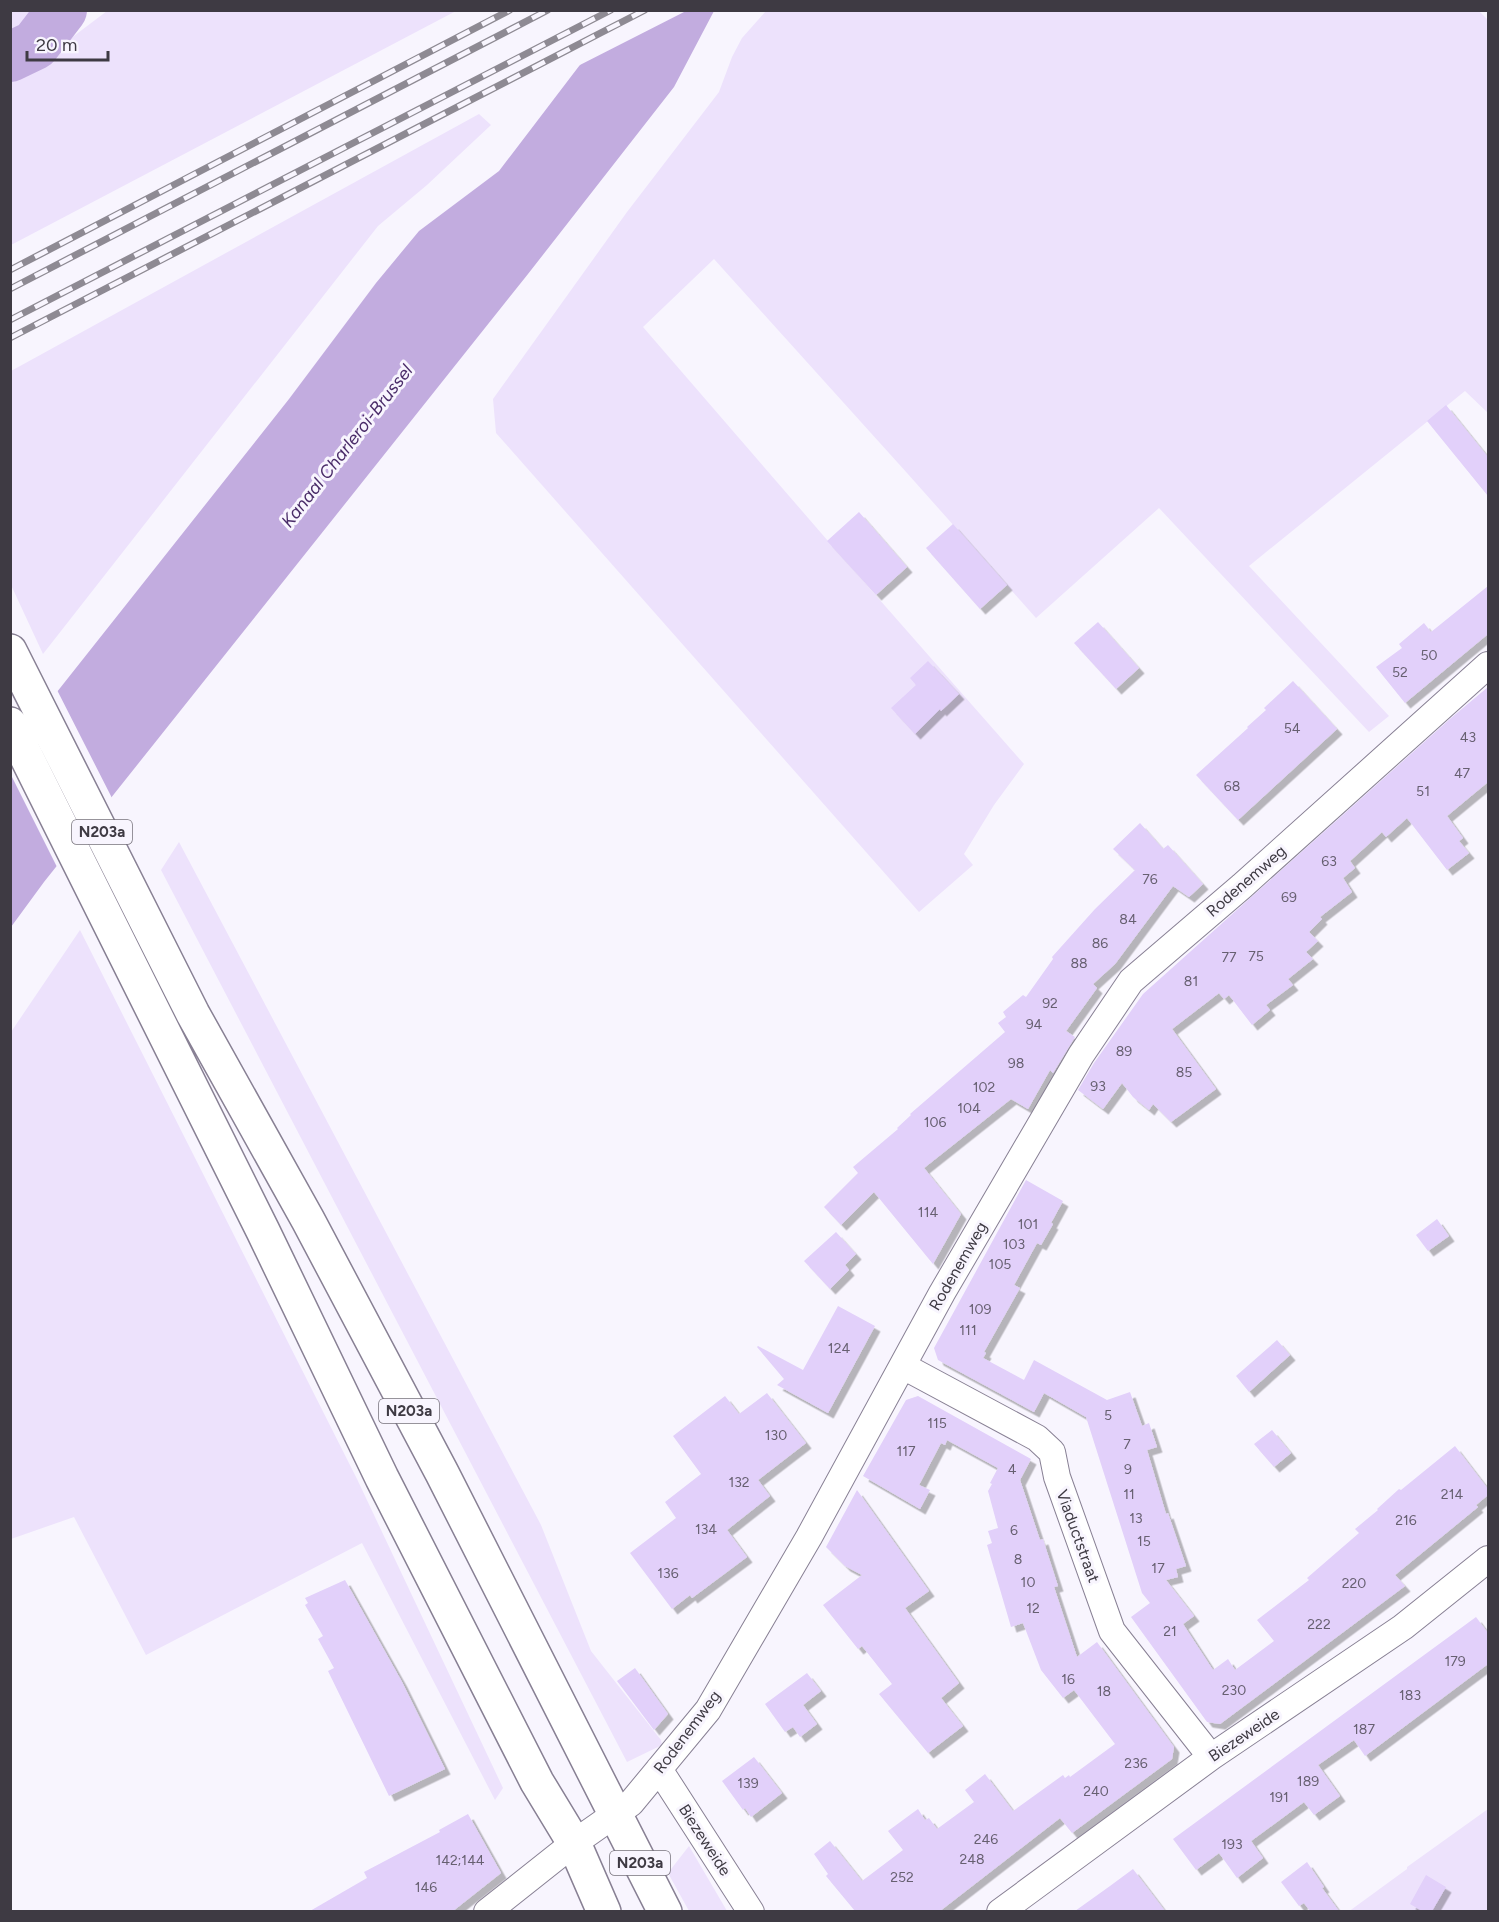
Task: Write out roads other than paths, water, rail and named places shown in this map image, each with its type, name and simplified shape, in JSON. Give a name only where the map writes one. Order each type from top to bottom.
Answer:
[{"type":"highway","name":"N203a","points":[[10,651],[194,1014],[308,1220],[442,1473],[665,1911]]},
{"type":"highway","name":"N203a","points":[[10,724],[164,1030],[382,1478],[537,1782],[574,1843],[604,1911]]},
{"type":"street","name":"Rodenemweg","points":[[487,1911],[574,1843],[631,1803],[708,1710],[809,1537],[942,1293],[1081,1055],[1131,981],[1242,886],[1488,665]]},
{"type":"street","name":"Viaductstraat","points":[[903,1366],[1037,1438],[1052,1452],[1057,1477],[1112,1631],[1211,1757]]},
{"type":"street","name":"Biezeweide","points":[[1000,1911],[1211,1757],[1403,1626],[1488,1559]]},
{"type":"street","name":"Biezeweide","points":[[659,1769],[751,1911]]},
{"type":"water","name":"Kanaal Charleroi-Brussel","points":[[621,11],[714,11],[674,87],[44,882],[11,927],[11,750],[289,399],[376,283],[419,231],[499,171]]},
{"type":"waterway","points":[[10,57],[35,45],[62,10]]},
{"type":"railway","points":[[10,270],[510,10]]},
{"type":"railway","points":[[10,289],[548,10]]},
{"type":"railway","points":[[10,320],[611,10]]},
{"type":"railway","points":[[10,338],[645,10]]}]
